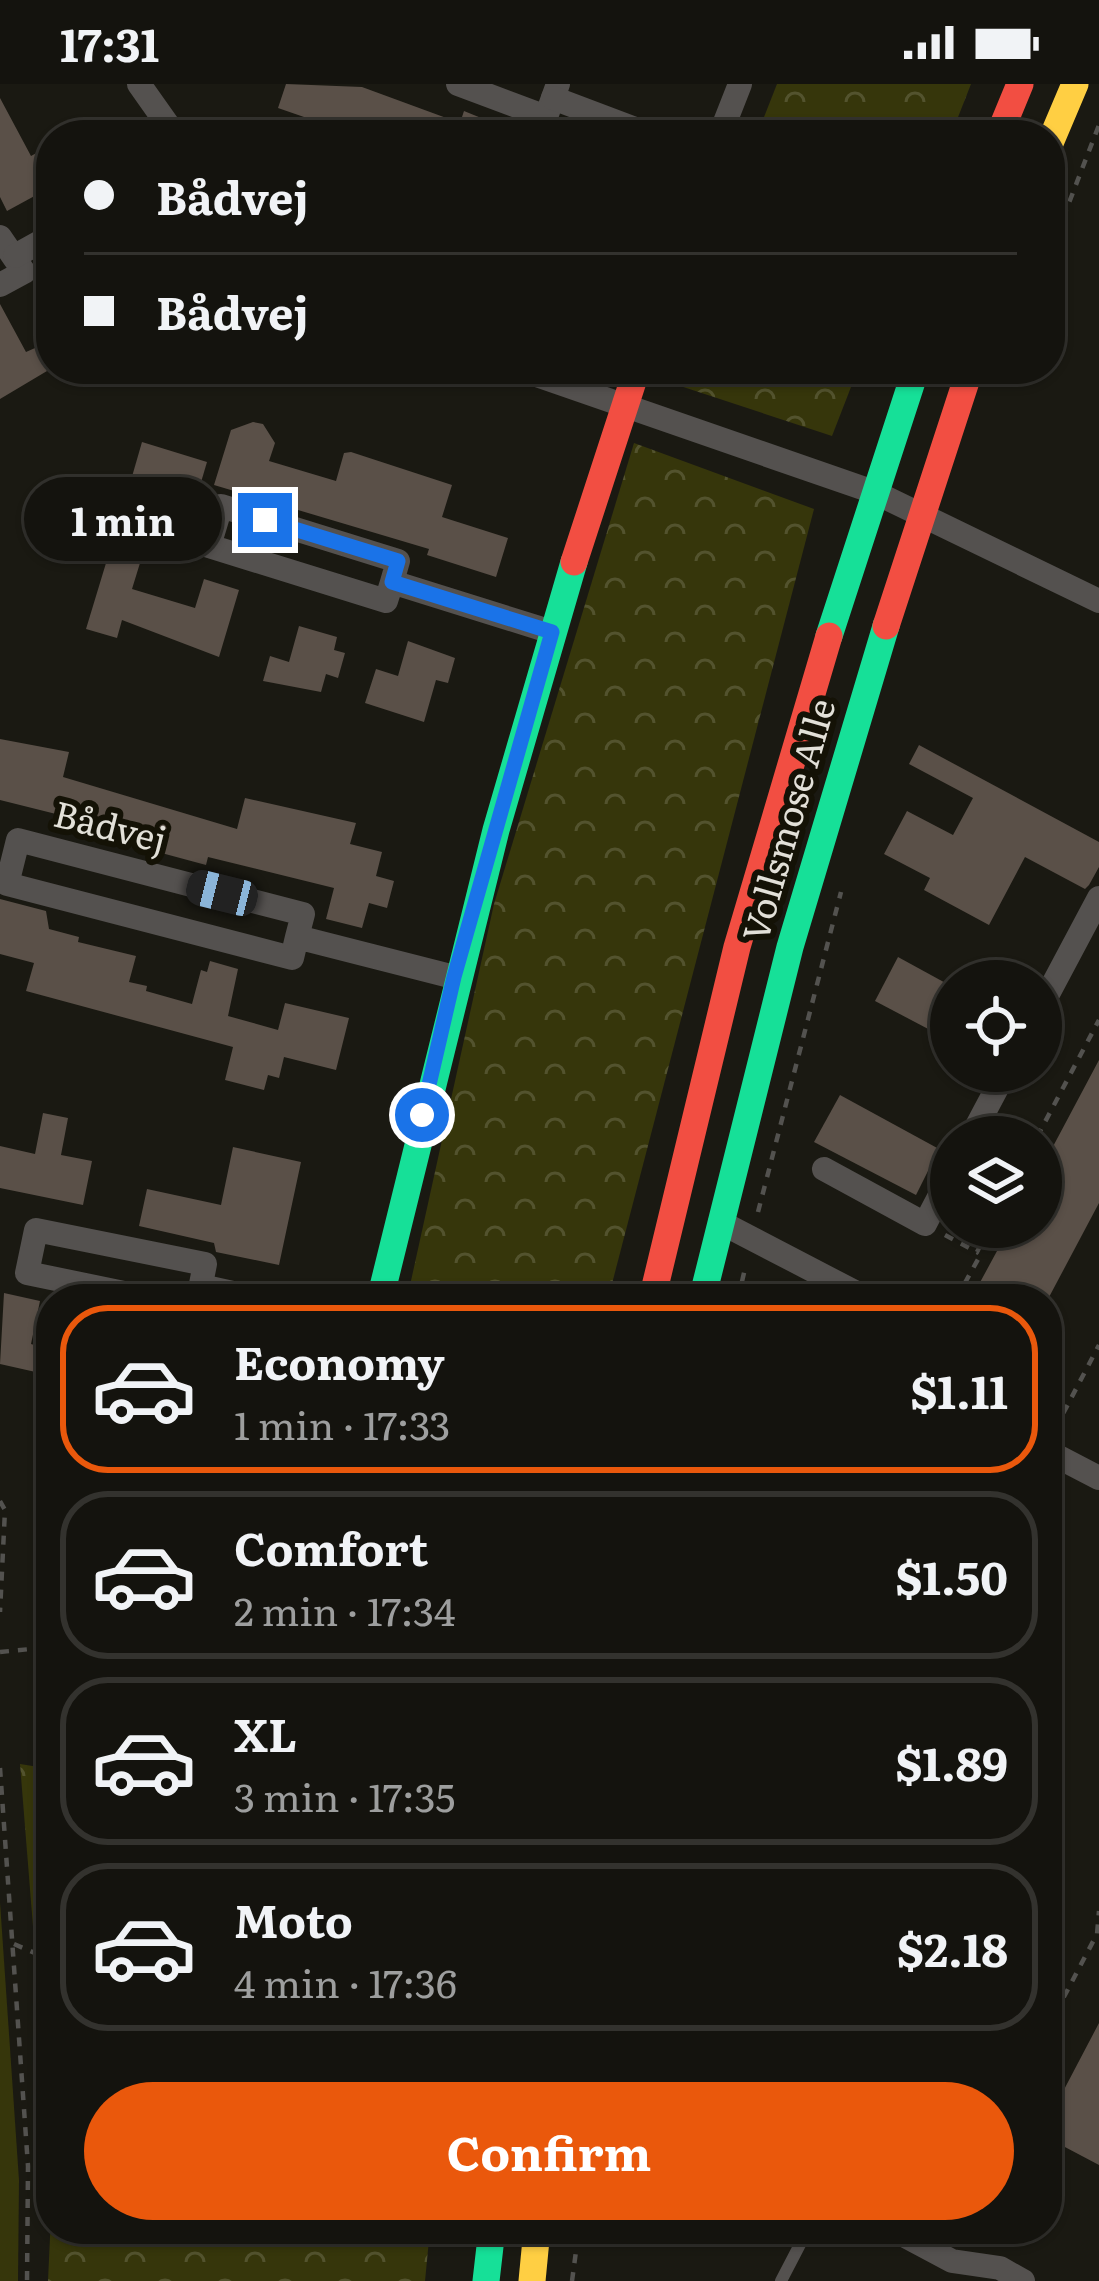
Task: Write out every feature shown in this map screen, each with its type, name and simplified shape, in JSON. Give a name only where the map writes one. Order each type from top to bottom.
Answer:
[{"type":"street","points":[[139,84],[164,120]]},
{"type":"street","points":[[458,84],[546,117],[556,91],[619,120]]},
{"type":"street","points":[[726,120],[740,84]]},
{"type":"street","points":[[1005,120],[1020,84]]},
{"type":"street","points":[[1060,120],[1075,84]]},
{"type":"street","points":[[0,285],[24,272],[8,246]]},
{"type":"street","points":[[563,384],[874,492],[1099,602]]},
{"type":"street","points":[[383,1284],[454,977],[552,632],[632,384]]},
{"type":"street","name":"Vollsmose Alle","points":[[656,1284],[744,922],[911,384]]},
{"type":"street","name":"Vollsmose Alle","points":[[706,1284],[791,935],[965,384]]},
{"type":"street","points":[[221,506],[398,561],[392,582],[386,601],[208,546],[221,506]]},
{"type":"street","points":[[392,582],[552,632]]},
{"type":"street","name":"Bådvej","points":[[18,840],[303,914],[297,937],[292,958],[7,884],[18,840]]},
{"type":"street","points":[[1062,967],[1099,898]]},
{"type":"street","name":"Bådvej","points":[[297,937],[454,977]]},
{"type":"street","points":[[824,1169],[925,1223],[930,1214]]},
{"type":"street","points":[[720,1222],[839,1284]]},
{"type":"street","points":[[81,1284],[28,1273],[36,1230],[205,1264],[202,1284]]},
{"type":"street","points":[[1062,1457],[1099,1478]]},
{"type":"street","points":[[486,2281],[490,2244]]},
{"type":"street","points":[[532,2281],[536,2244]]},
{"type":"street","points":[[920,2244],[952,2261],[1000,2268],[1023,2281]]},
{"type":"lane","points":[[782,2281],[800,2244]]},
{"type":"path","points":[[1065,213],[1099,125]]},
{"type":"path","points":[[741,1284],[844,882]]},
{"type":"path","points":[[1048,1116],[1099,1020]]},
{"type":"path","points":[[925,1223],[981,1254],[964,1284]]},
{"type":"path","points":[[977,1252],[979,1248]]},
{"type":"path","points":[[1062,1418],[1099,1345]]},
{"type":"path","points":[[0,1501],[5,1510],[0,1612]]},
{"type":"path","points":[[0,1652],[36,1649]]},
{"type":"path","points":[[0,1768],[28,2166],[27,2281]]},
{"type":"path","points":[[1062,2000],[1097,1934],[1099,1911]]},
{"type":"path","points":[[14,1944],[36,1954]]},
{"type":"path","points":[[572,2281],[577,2244]]},
{"type":"green space","points":[[777,84],[971,84],[957,120],[763,120]]},
{"type":"green space","points":[[674,384],[852,384],[832,436]]},
{"type":"green space","points":[[634,443],[814,509],[612,1284],[410,1284],[494,904]]},
{"type":"green space","points":[[20,1764],[36,1767],[36,1964]]},
{"type":"green space","points":[[0,1902],[19,2180],[18,2281],[0,2281]]},
{"type":"green space","points":[[50,2244],[429,2244],[425,2281],[48,2281]]},
{"type":"building","points":[[286,84],[362,87],[452,120],[303,120],[278,108]]},
{"type":"building","points":[[0,98],[31,156],[36,153],[36,195],[7,211],[0,197]]},
{"type":"building","points":[[464,111],[486,120],[461,120]]},
{"type":"building","points":[[0,304],[26,352],[36,350],[36,378],[0,399]]},
{"type":"building","points":[[253,422],[263,424],[275,443],[269,461],[336,481],[344,453],[351,452],[452,485],[442,517],[508,538],[496,577],[427,555],[429,549],[214,485],[231,430]]},
{"type":"building","points":[[142,442],[207,462],[194,506],[129,487]]},
{"type":"building","points":[[113,540],[144,550],[132,589],[195,608],[204,579],[239,590],[219,657],[122,620],[117,638],[86,629]]},
{"type":"building","points":[[299,626],[337,637],[334,650],[345,653],[338,678],[326,674],[321,692],[263,681],[270,656],[289,662]]},
{"type":"building","points":[[408,641],[455,658],[448,683],[436,680],[424,722],[365,703],[376,669],[398,676]]},
{"type":"building","points":[[0,739],[69,752],[63,777],[237,829],[245,798],[356,823],[350,844],[382,852],[376,876],[394,881],[387,908],[369,903],[362,928],[326,919],[334,888],[208,857],[206,865],[117,841],[120,830],[0,800]]},
{"type":"building","points":[[919,745],[1099,842],[1099,867],[1089,885],[1085,889],[1025,857],[989,925],[924,890],[930,878],[884,854],[907,811],[953,835],[973,798],[909,764]]},
{"type":"building","points":[[0,899],[46,911],[49,929],[79,937],[78,942],[136,956],[129,982],[147,986],[146,991],[192,1004],[201,970],[207,972],[210,961],[238,969],[228,1016],[278,1030],[285,1003],[349,1018],[336,1070],[284,1057],[279,1078],[268,1075],[264,1090],[225,1080],[233,1047],[26,991],[34,963],[0,954]]},
{"type":"building","points":[[898,957],[930,975],[930,1030],[875,1001]]},
{"type":"building","points":[[1099,1060],[1099,1203],[1056,1284],[979,1284],[999,1248],[1062,1248],[1062,1130]]},
{"type":"building","points":[[840,1095],[930,1144],[930,1167],[916,1195],[814,1142]]},
{"type":"building","points":[[43,1113],[68,1118],[61,1155],[92,1161],[83,1205],[0,1188],[0,1146],[35,1154]]},
{"type":"building","points":[[233,1147],[301,1162],[279,1265],[216,1252],[214,1243],[139,1226],[147,1189],[221,1205]]},
{"type":"building","points":[[4,1293],[36,1300],[31,1344],[36,1345],[36,1372],[0,1364]]},
{"type":"building","points":[[1099,2023],[1099,2165],[1062,2148],[1062,2093]]},
{"type":"traffic: fast","points":[[829,636],[911,384]]},
{"type":"traffic: fast","points":[[384,1284],[496,830],[574,562]]},
{"type":"traffic: fast","points":[[706,1284],[790,947],[886,626]]},
{"type":"traffic: fast","points":[[486,2281],[490,2244]]},
{"type":"traffic: slow","points":[[1060,120],[1075,84]]},
{"type":"traffic: slow","points":[[532,2281],[536,2244]]},
{"type":"traffic: jam","points":[[1005,120],[1020,84]]},
{"type":"traffic: jam","points":[[574,562],[632,384]]},
{"type":"traffic: jam","points":[[886,626],[965,384]]},
{"type":"traffic: jam","points":[[656,1284],[737,947],[829,636]]},
{"type":"route","points":[[265,520],[398,561],[392,582],[552,632],[454,977],[422,1115]]}]
